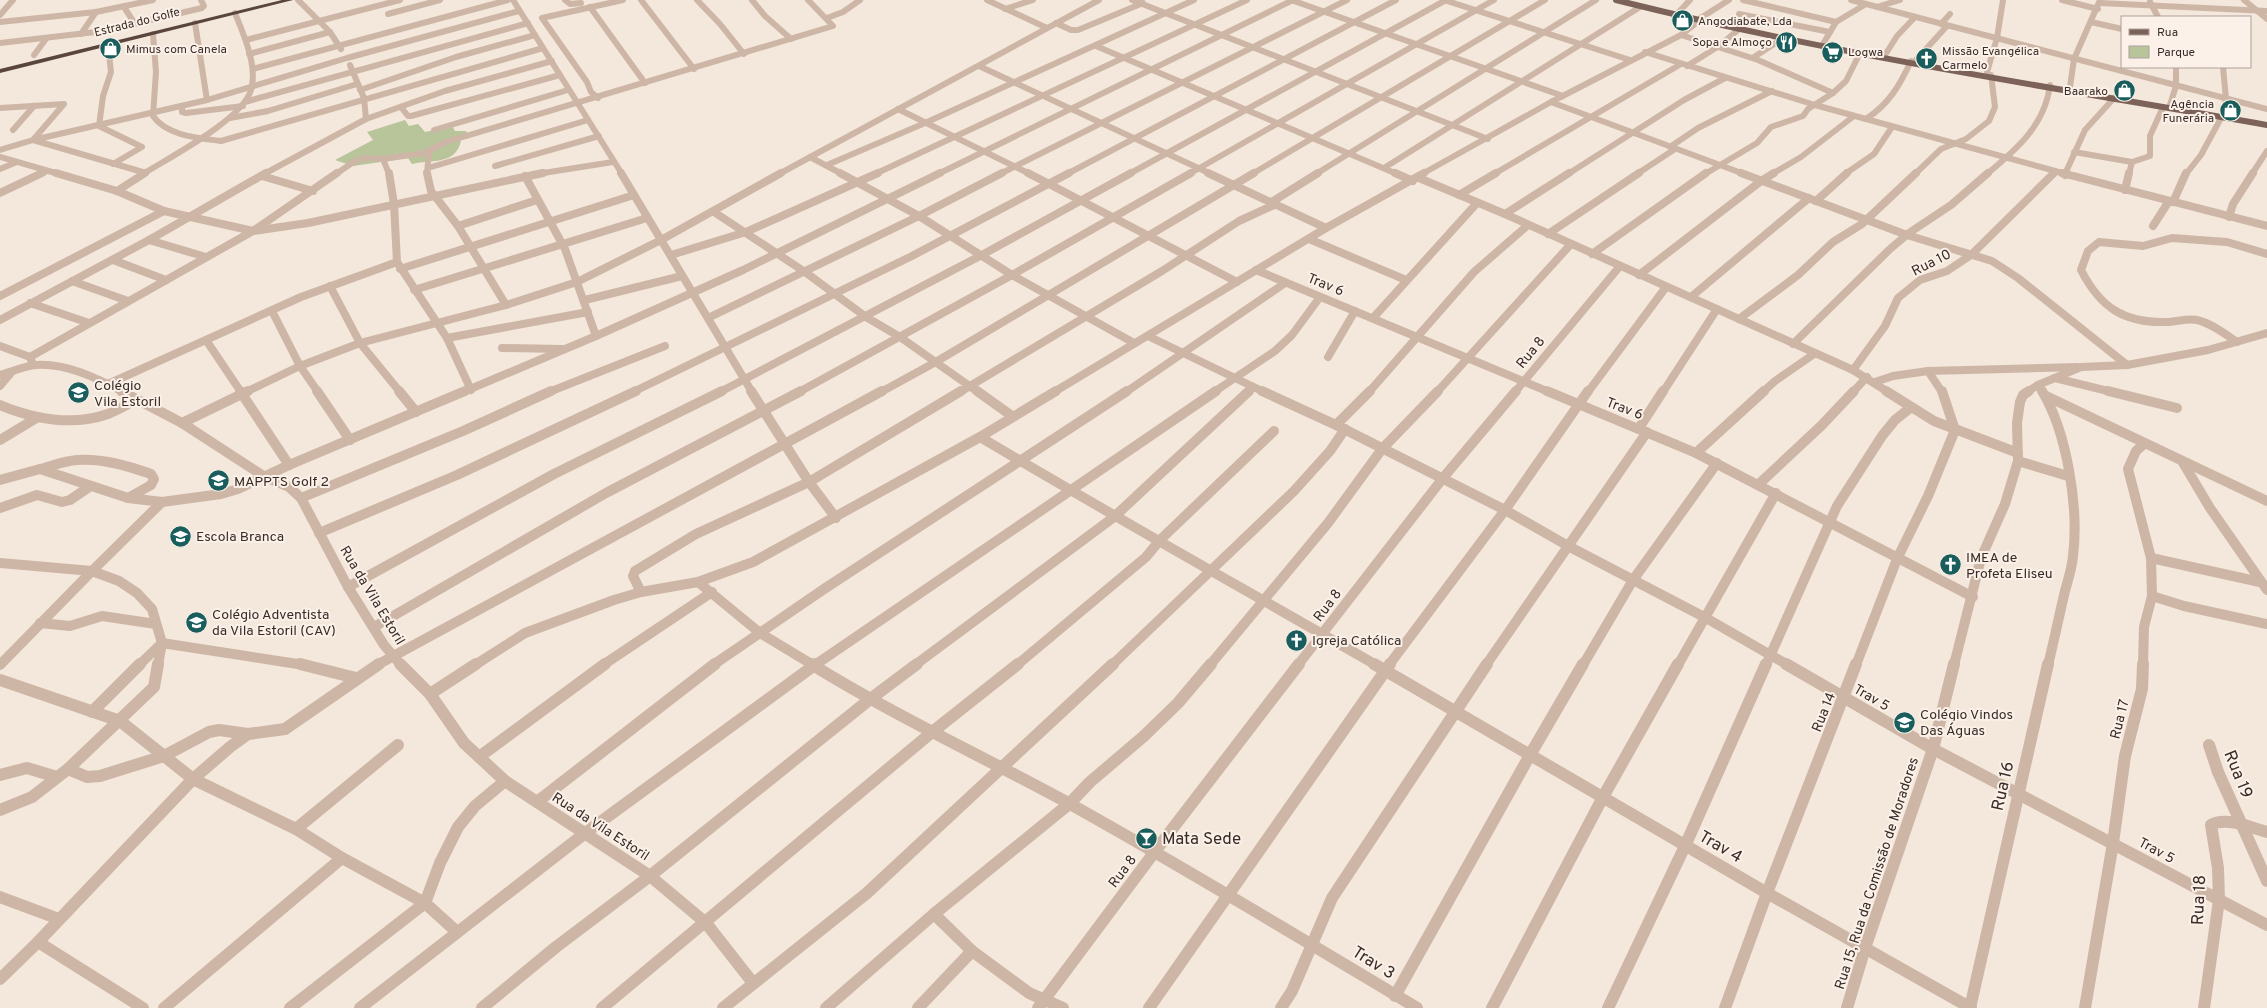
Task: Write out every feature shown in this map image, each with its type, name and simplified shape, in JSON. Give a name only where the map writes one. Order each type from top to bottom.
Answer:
[{"type":"highway","name":"Estrada do Golfe","points":[[0,71],[279,0]]},
{"type":"highway","name":"Estrada do Golfe","points":[[0,67],[153,34],[290,0]]},
{"type":"main road","points":[[1616,0],[1641,4],[1738,30],[2267,125]]},
{"type":"main road","points":[[1624,0],[1699,20],[1913,61]]},
{"type":"main road","points":[[1989,74],[2070,86],[2167,106]]},
{"type":"main road","points":[[2223,116],[2267,121]]},
{"type":"street","points":[[0,2],[15,0]]},
{"type":"street","points":[[0,15],[15,0]]},
{"type":"street","points":[[0,22],[96,12],[153,0]]},
{"type":"street","points":[[0,43],[104,31],[202,8],[204,6],[201,0]]},
{"type":"street","points":[[298,0],[330,32],[347,58],[354,71],[358,87],[364,98],[366,119]]},
{"type":"street","points":[[246,40],[400,0]]},
{"type":"street","points":[[253,69],[339,46],[440,0]]},
{"type":"street","points":[[394,22],[508,0]]},
{"type":"street","points":[[513,0],[552,61],[568,90],[599,136],[613,162],[671,255],[691,292],[727,348],[744,380],[809,482],[836,518]]},
{"type":"street","points":[[565,0],[568,3],[574,4],[595,0]]},
{"type":"street","points":[[598,98],[591,92],[587,82],[542,18],[549,15],[623,0]]},
{"type":"street","points":[[641,0],[694,69]]},
{"type":"street","points":[[697,0],[720,24],[744,54]]},
{"type":"street","points":[[752,0],[765,16],[791,39]]},
{"type":"street","points":[[0,346],[32,361],[89,323],[253,231],[355,161],[365,158],[383,159],[429,151],[446,142],[578,104],[833,26],[834,24],[808,0]]},
{"type":"street","points":[[827,18],[843,12],[860,0]]},
{"type":"street","points":[[987,0],[1047,28]]},
{"type":"street","points":[[1005,9],[1033,0]]},
{"type":"street","points":[[182,424],[300,366],[360,343],[435,322],[506,305],[577,282],[714,212],[810,157],[1099,0]]},
{"type":"street","points":[[1132,0],[1383,96],[1488,139]]},
{"type":"street","points":[[1056,23],[1072,30],[1078,30],[1149,0]]},
{"type":"street","points":[[827,165],[925,123],[1194,0]]},
{"type":"street","points":[[671,255],[746,232],[956,138],[1246,0]]},
{"type":"street","points":[[40,469],[89,487],[128,498],[162,502],[221,494],[238,489],[289,465],[471,390],[596,336],[777,254],[1153,69],[1224,36],[1292,0],[1563,96]]},
{"type":"street","points":[[708,318],[919,216],[1100,123],[1347,0]]},
{"type":"street","points":[[319,533],[457,475],[727,348],[951,235],[1283,58],[1396,0]]},
{"type":"street","points":[[348,587],[554,474],[744,380],[980,256],[1445,0],[1475,11],[1581,43],[1630,60]]},
{"type":"street","points":[[374,627],[606,494],[765,411],[1012,275],[1197,168],[1349,84],[1494,0]]},
{"type":"street","points":[[68,769],[87,777],[100,776],[164,756],[209,732],[219,730],[248,734],[284,729],[292,725],[356,678],[392,656],[934,363],[1047,294],[1149,237],[1312,137],[1452,57],[1545,0]]},
{"type":"street","points":[[641,592],[633,576],[635,571],[696,534],[809,482],[969,387],[1185,256],[1239,221],[1272,204],[1350,153],[1421,111],[1486,68],[1596,0]]},
{"type":"street","points":[[1677,14],[1690,0]]},
{"type":"street","points":[[430,694],[525,633],[641,592],[698,582],[753,562],[836,518],[980,437],[1012,416],[1148,336],[1326,228],[1563,96],[1645,52],[1681,35],[1699,20],[1729,0]]},
{"type":"street","points":[[1743,0],[1836,22]]},
{"type":"street","points":[[1851,0],[2267,109]]},
{"type":"street","points":[[1877,7],[1900,0]]},
{"type":"street","points":[[1739,319],[1798,275],[1833,242],[1862,224],[1913,178],[1941,149],[1954,144],[1986,125],[1992,116],[1994,107],[1989,74],[2003,0]]},
{"type":"street","points":[[2062,0],[2099,4],[2267,12]]},
{"type":"street","points":[[2149,0],[2158,16]]},
{"type":"street","points":[[2244,0],[2267,19]]},
{"type":"street","points":[[1384,168],[1455,125],[1641,4]]},
{"type":"street","points":[[1823,44],[1836,22],[1866,4]]},
{"type":"street","points":[[2070,86],[2074,59],[2099,4]]},
{"type":"street","points":[[379,6],[394,22]]},
{"type":"street","points":[[124,7],[135,24]]},
{"type":"street","points":[[590,7],[645,83]]},
{"type":"street","points":[[2219,16],[2220,9]]},
{"type":"street","points":[[0,150],[33,140],[207,100],[347,58],[519,11]]},
{"type":"street","points":[[81,34],[96,12]]},
{"type":"street","points":[[117,191],[230,118],[244,104],[254,80],[246,40],[236,13]]},
{"type":"street","points":[[1739,14],[1830,32]]},
{"type":"street","points":[[1866,119],[1882,108],[1893,97],[1913,61],[1944,25],[1950,14]]},
{"type":"street","points":[[1885,55],[1894,39],[1915,17]]},
{"type":"street","points":[[2091,22],[2121,29]]},
{"type":"street","points":[[195,23],[207,100]]},
{"type":"street","points":[[182,106],[182,112],[186,113],[244,104],[354,71],[528,23]]},
{"type":"street","points":[[1460,195],[1590,118],[1719,46],[1738,30]]},
{"type":"street","points":[[99,126],[103,96],[111,72],[104,31]]},
{"type":"street","points":[[249,54],[330,32]]},
{"type":"street","points":[[153,34],[156,72],[154,120],[160,126],[170,130],[215,140],[227,140],[364,98],[543,48]]},
{"type":"street","points":[[230,118],[268,111],[358,87],[535,35]]},
{"type":"street","points":[[1681,35],[1754,57],[1833,93]]},
{"type":"street","points":[[34,55],[46,38]]},
{"type":"street","points":[[1754,57],[1782,38]]},
{"type":"street","points":[[1096,46],[1384,168],[1460,195],[1505,214],[1814,354],[1853,370],[1871,380],[1910,408],[1954,430],[2068,476]]},
{"type":"street","points":[[1645,52],[1725,78],[2006,159],[2267,226]]},
{"type":"street","points":[[1592,254],[1718,165],[1757,143],[1771,127],[1801,118],[1815,104],[1833,93],[1846,81],[1860,53]]},
{"type":"street","points":[[0,320],[113,260],[366,119],[463,86],[552,61]]},
{"type":"street","points":[[979,66],[1326,228]]},
{"type":"street","points":[[2074,152],[2132,162],[2150,156],[2148,144],[2150,135],[2167,106],[2176,86],[2176,68]]},
{"type":"street","points":[[2153,226],[2171,202],[2184,176],[2201,155],[2223,116],[2226,99],[2223,68]]},
{"type":"street","points":[[401,107],[408,116],[412,116],[560,75]]},
{"type":"street","points":[[1505,214],[1684,100],[1725,78]]},
{"type":"street","points":[[1793,344],[1847,287],[1907,235],[1944,210],[2006,159],[2027,137],[2041,115],[2050,94],[2050,85]]},
{"type":"street","points":[[434,130],[568,90]]},
{"type":"street","points":[[1548,234],[1673,148],[1698,128],[1772,91]]},
{"type":"street","points":[[2065,175],[2085,130],[2106,109],[2115,97]]},
{"type":"street","points":[[1552,102],[1590,118],[1907,235],[1992,262],[2018,278],[2127,365]]},
{"type":"street","points":[[0,108],[59,104],[64,106],[33,140]]},
{"type":"street","points":[[13,130],[34,106]]},
{"type":"street","points":[[898,109],[1048,183],[1237,282]]},
{"type":"street","points":[[1640,274],[1761,181],[1801,157],[1854,116]]},
{"type":"street","points":[[428,168],[588,120]]},
{"type":"street","points":[[99,126],[108,132],[142,147],[114,164]]},
{"type":"street","points":[[1691,297],[1812,200],[1874,154],[1892,127]]},
{"type":"street","points":[[495,166],[599,136]]},
{"type":"street","points":[[33,140],[146,173]]},
{"type":"street","points":[[429,151],[428,168],[426,170],[431,191],[458,226],[506,305]]},
{"type":"street","points":[[2229,217],[2233,204],[2267,151]]},
{"type":"street","points":[[0,157],[117,191],[164,211],[193,216],[253,231],[308,223],[394,204],[435,197],[525,176],[613,162]]},
{"type":"street","points":[[810,157],[919,216],[951,235],[980,256],[1134,344]]},
{"type":"street","points":[[383,159],[389,172],[394,204],[399,266],[447,338],[471,390]]},
{"type":"street","points":[[0,169],[17,162]]},
{"type":"street","points":[[2125,190],[2132,162]]},
{"type":"street","points":[[0,193],[47,171]]},
{"type":"street","name":"Rua 10","points":[[1853,370],[1885,326],[1898,298],[1920,280],[1948,271],[1970,255],[2055,172]]},
{"type":"street","points":[[262,176],[312,191]]},
{"type":"street","points":[[525,176],[537,200],[551,221],[562,244],[585,300],[596,336]]},
{"type":"street","points":[[108,384],[330,286],[471,247],[634,195]]},
{"type":"street","points":[[458,226],[537,200]]},
{"type":"street","points":[[1373,318],[1477,203]]},
{"type":"street","points":[[0,296],[164,211]]},
{"type":"street","points":[[714,212],[805,272],[866,317],[900,337],[934,363],[1012,416]]},
{"type":"street","points":[[414,290],[647,218]]},
{"type":"street","points":[[723,1008],[753,983],[845,913],[884,879],[1001,767],[1137,643],[1210,570],[1303,484],[1331,451],[1341,427],[1416,337],[1474,272],[1528,225]]},
{"type":"street","points":[[2237,342],[2196,320],[2154,323],[2128,319],[2099,298],[2089,288],[2081,270],[2088,251],[2099,242],[2147,247],[2163,239],[2172,238],[2226,242],[2267,254]]},
{"type":"street","points":[[1309,239],[1406,280]]},
{"type":"street","points":[[149,240],[206,257]]},
{"type":"street","points":[[826,1008],[934,914],[1070,804],[1090,782],[1144,736],[1178,703],[1265,601],[1328,523],[1382,449],[1469,359],[1571,244]]},
{"type":"street","points":[[113,260],[166,280]]},
{"type":"street","name":"Rua 8","points":[[1041,1004],[1154,854],[1324,635],[1443,478],[1524,383],[1620,266]]},
{"type":"street","name":"Trav 6","points":[[1256,270],[1373,318],[1524,383],[1643,430],[1696,453],[1760,483],[1831,523],[1973,597]]},
{"type":"street","points":[[585,300],[682,276]]},
{"type":"street","points":[[72,281],[128,301]]},
{"type":"street","points":[[537,802],[672,695],[760,633],[1020,460],[1186,354],[1285,283]]},
{"type":"street","points":[[330,286],[360,343],[416,412]]},
{"type":"street","points":[[1149,1008],[1385,671],[1505,510],[1578,405],[1666,286]]},
{"type":"street","points":[[360,1008],[584,834],[814,666],[1069,490],[1236,379],[1283,344],[1320,297]]},
{"type":"street","points":[[30,303],[89,323]]},
{"type":"street","points":[[1281,1008],[1292,991],[1332,898],[1455,711],[1570,547],[1717,309]]},
{"type":"street","points":[[272,311],[300,366],[350,440]]},
{"type":"street","points":[[1328,357],[1355,311]]},
{"type":"street","points":[[447,338],[588,312]]},
{"type":"street","points":[[1760,483],[1871,380],[1928,371],[2014,367],[2127,365],[2237,342],[2267,333]]},
{"type":"street","name":"Trav 5","points":[[1148,336],[1236,379],[1341,427],[1505,510],[1570,547],[1706,618],[1933,749],[2267,925]]},
{"type":"street","points":[[206,340],[289,465]]},
{"type":"street","points":[[301,498],[463,431],[573,381],[665,346]]},
{"type":"street","points":[[502,348],[566,349]]},
{"type":"street","points":[[1696,453],[1775,381],[1814,354]]},
{"type":"street","name":"Rua da Vila Estoril","points":[[0,375],[11,373],[32,361],[66,368],[108,384],[182,424],[266,477],[289,487],[301,498],[348,587],[392,656],[430,694],[464,742],[505,781],[650,876],[706,923],[753,983]]},
{"type":"street","name":"Rua 15, Rua da Comissão de Moradores","points":[[1847,1008],[1865,948],[1933,749],[1973,597],[1981,558],[2005,504],[2018,457],[2017,423],[2020,402],[2027,391],[2081,367]]},
{"type":"street","points":[[1928,371],[1941,388],[1954,430]]},
{"type":"street","points":[[0,386],[11,373]]},
{"type":"street","points":[[2055,378],[2177,408]]},
{"type":"street","points":[[2038,386],[2046,396],[2144,444],[2239,486],[2267,502]]},
{"type":"street","points":[[482,1008],[556,947],[650,876],[869,700],[1114,517],[1253,387]]},
{"type":"street","name":"Rua 16","points":[[1971,1008],[2018,794],[2073,556],[2074,510],[2055,420],[2046,396]]},
{"type":"street","points":[[0,405],[15,412],[38,417],[73,419],[107,415],[136,400]]},
{"type":"street","points":[[1608,1008],[1685,846],[1770,655],[1848,487],[1868,455],[1895,420],[1910,408]]},
{"type":"street","points":[[0,440],[38,417]]},
{"type":"street","name":"Rua 14","points":[[1725,1008],[1767,893],[1844,698],[1897,558],[1928,496],[1954,430]]},
{"type":"street","points":[[602,1008],[706,923],[931,733],[1130,572],[1154,550],[1160,540],[1274,431]]},
{"type":"street","name":"Trav 4","points":[[980,437],[1114,517],[1160,540],[1685,846],[1971,1008]]},
{"type":"street","name":"Rua 17","points":[[2085,1008],[2113,843],[2125,756],[2142,689],[2144,627],[2152,596],[2151,558],[2128,469],[2136,451],[2144,444]]},
{"type":"street","points":[[0,480],[68,461],[88,460],[112,464],[151,474],[154,480],[151,485],[128,498]]},
{"type":"street","points":[[2182,461],[2210,508],[2264,586]]},
{"type":"street","points":[[1395,996],[1530,755],[1632,580],[1717,463]]},
{"type":"street","points":[[0,508],[37,495],[62,502],[70,500],[89,487]]},
{"type":"street","points":[[1492,1008],[1603,797],[1776,493]]},
{"type":"street","points":[[0,665],[40,623],[162,502]]},
{"type":"street","points":[[2151,558],[2264,586]]},
{"type":"street","points":[[0,563],[92,571],[119,580],[137,593],[152,608],[162,643],[154,687],[68,769],[32,797],[0,810]]},
{"type":"street","name":"Trav 3","points":[[698,582],[760,633],[869,700],[1070,804],[1313,945],[1417,1008]]},
{"type":"street","points":[[479,757],[608,662],[712,592]]},
{"type":"street","points":[[2152,596],[2184,606],[2267,624]]},
{"type":"street","points":[[40,623],[70,626],[102,616],[156,624]]},
{"type":"street","points":[[162,643],[290,662],[356,678]]},
{"type":"street","points":[[92,712],[162,643]]},
{"type":"street","points":[[0,680],[120,721],[193,779],[296,829],[342,858],[425,903],[457,932]]},
{"type":"street","points":[[0,979],[38,942],[193,779],[248,734]]},
{"type":"street","points":[[296,829],[398,745]]},
{"type":"street","name":"Rua 19","points":[[2209,745],[2218,772],[2267,882]]},
{"type":"street","points":[[0,775],[28,768],[57,777]]},
{"type":"street","points":[[290,1008],[425,903],[447,847],[458,828],[475,806],[505,781]]},
{"type":"street","name":"Rua 18","points":[[2204,1008],[2219,900],[2218,868],[2211,826],[2218,822],[2241,824]]},
{"type":"street","points":[[2241,824],[2267,832]]},
{"type":"street","points":[[164,1008],[342,858]]},
{"type":"street","points":[[0,897],[59,919]]},
{"type":"street","points":[[934,914],[972,951],[1020,986],[1041,1004],[1063,1008]]},
{"type":"street","points":[[38,942],[142,1008]]},
{"type":"street","points":[[918,1008],[972,951]]},
{"type":"green space","points":[[405,120],[409,126],[418,124],[425,132],[452,126],[455,131],[466,131],[468,135],[457,141],[461,141],[458,149],[453,154],[448,158],[441,160],[412,164],[408,158],[353,166],[335,160],[373,140],[367,132]]},
{"type":"place","name":"Angodiabate, Lda","points":[[1683,21]]},
{"type":"place","name":"Sopa e Almoço","points":[[1787,42]]},
{"type":"place","name":"Mimus com Canela","points":[[111,49]]},
{"type":"place","name":"Logwa","points":[[1832,52]]},
{"type":"place","name":"Missão Evangélica Carmelo","points":[[1926,58]]},
{"type":"place","name":"Baarako","points":[[2124,91]]},
{"type":"place","name":"Agência Funerária","points":[[2230,111]]},
{"type":"place","name":"Colégio Vila Estoril","points":[[78,393]]},
{"type":"place","name":"MAPPTS Golf 2","points":[[219,481]]},
{"type":"place","name":"Escola Branca","points":[[180,536]]},
{"type":"place","name":"IMEA de Profeta Eliseu","points":[[1950,565]]},
{"type":"place","name":"Colégio Adventista da Vila Estoril (CAV)","points":[[197,622]]},
{"type":"place","name":"Igreja Católica","points":[[1296,640]]},
{"type":"place","name":"Colégio Vindos Das Águas","points":[[1904,722]]},
{"type":"place","name":"Mata Sede","points":[[1147,838]]}]
